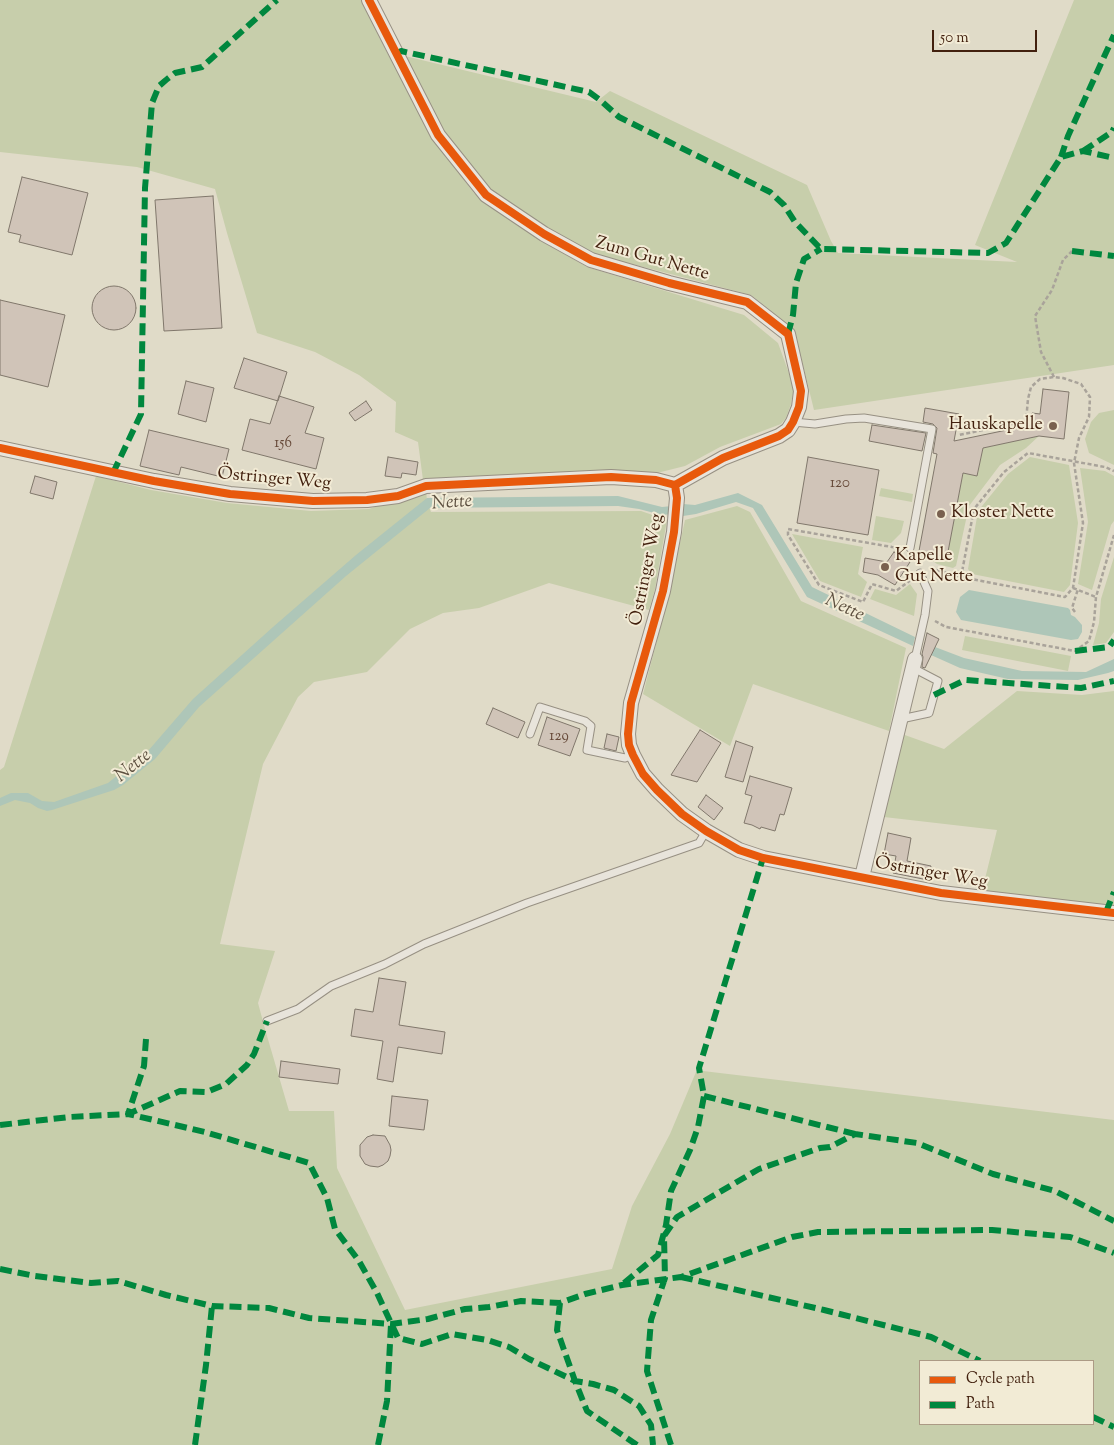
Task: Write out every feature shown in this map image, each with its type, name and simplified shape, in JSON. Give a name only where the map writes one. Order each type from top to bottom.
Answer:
[{"type":"street","name":"Zum Gut Nette","points":[[369,0],[438,134],[486,195],[544,234],[591,260],[669,283],[748,302],[788,334],[801,392],[799,407],[793,422]]},
{"type":"street","points":[[676,492],[723,458],[779,436],[788,430],[793,422]]},
{"type":"street","name":"Östringer Weg","points":[[0,448],[154,481],[230,494],[313,501],[367,500],[398,496],[426,486],[611,477],[656,480],[676,492],[674,532],[663,591],[631,703],[628,734],[629,745],[644,774],[657,790],[682,814],[706,831],[739,850],[763,858],[941,893],[1114,913]]},
{"type":"street","name":"Östringer Weg","points":[[862,877],[914,663]]},
{"type":"lane","points":[[793,422],[815,424],[864,418],[932,428],[910,548]]},
{"type":"lane","name":"Östringer Weg","points":[[914,663],[922,632],[928,591],[920,573]]},
{"type":"lane","points":[[901,719],[930,713],[938,681],[914,663]]},
{"type":"lane","points":[[530,734],[540,707],[585,721],[591,726],[587,750],[624,758],[633,755]]},
{"type":"lane","points":[[267,1021],[298,1009],[331,986],[385,964],[424,944],[527,903],[699,843],[706,831]]},
{"type":"path","points":[[1054,377],[1041,352],[1034,316],[1052,290],[1063,260],[1072,251]]},
{"type":"path","points":[[910,548],[892,547],[788,529],[788,535],[819,585],[863,602],[872,584],[896,591],[920,573],[932,569],[961,577],[1065,597],[1073,588],[1083,523],[1074,463],[1079,438],[1089,417],[1090,397],[1082,384],[1063,378],[1040,379],[1031,387],[1026,421],[959,435]]},
{"type":"path","points":[[961,577],[974,509],[1004,472],[1028,454],[1114,471]]},
{"type":"path","points":[[925,615],[946,627],[1075,651],[1089,642],[1094,622],[1096,597],[1114,535]]},
{"type":"path","points":[[1073,588],[1096,597]]},
{"type":"path","points":[[1075,612],[1072,608],[1078,589]]},
{"type":"shaded area","points":[[0,0],[362,0],[380,39],[434,141],[474,193],[538,239],[587,267],[744,315],[778,343],[794,387],[786,418],[781,424],[720,447],[685,466],[657,473],[613,472],[423,480],[418,442],[395,432],[396,402],[359,375],[315,352],[257,333],[215,189],[137,167],[0,152]]},
{"type":"shaded area","points":[[1074,0],[1114,0],[1114,365],[814,410],[794,329],[751,295],[594,254],[547,228],[489,189],[443,130],[405,56],[596,102],[610,91],[807,185],[838,253],[1017,262],[975,245]]},
{"type":"shaded area","points":[[1114,410],[1114,465],[1089,453],[1085,439],[1091,422],[1099,413]]},
{"type":"shaded area","points":[[1039,436],[1026,448],[1000,465],[969,506],[956,566],[953,568],[937,564],[919,551],[947,556],[963,473],[977,476],[983,448]]},
{"type":"shaded area","points":[[1030,457],[1069,465],[1078,523],[1070,585],[1064,592],[972,574],[968,569],[978,511],[1008,474]]},
{"type":"shaded area","points":[[1080,468],[1105,471],[1114,476],[1114,521],[1111,525],[1092,590],[1078,584],[1088,522]]},
{"type":"shaded area","points":[[96,476],[151,490],[227,503],[311,511],[369,509],[426,489],[427,502],[431,512],[641,511],[667,520],[655,589],[649,610],[549,583],[479,608],[443,613],[410,629],[367,672],[314,682],[298,697],[263,764],[220,944],[275,951],[258,1003],[289,1111],[334,1111],[337,1168],[405,1310],[612,1269],[632,1206],[670,1134],[696,1072],[703,1071],[1114,1120],[1114,1445],[0,1445],[0,770],[4,767]]},
{"type":"shaded area","points":[[881,488],[913,494],[912,502],[879,496]]},
{"type":"shaded area","points":[[737,506],[750,512],[801,601],[906,648],[889,731],[753,684],[730,746],[643,694],[669,594],[685,520]]},
{"type":"shaded area","points":[[876,516],[904,521],[901,533],[891,543],[872,540]]},
{"type":"shaded area","points":[[792,534],[863,547],[858,574],[867,582],[861,597],[820,581]]},
{"type":"shaded area","points":[[1114,557],[1114,632],[1106,643],[1093,645],[1099,623],[1101,599]]},
{"type":"shaded area","points":[[910,584],[917,594],[914,616],[870,599],[875,589],[896,595]]},
{"type":"shaded area","points":[[965,636],[1071,656],[1068,671],[962,650]]},
{"type":"shaded area","points":[[1017,691],[1082,695],[1114,691],[1114,906],[982,891],[997,830],[884,817],[902,734],[944,749]]},
{"type":"water","name":"Nette","points":[[738,493],[762,505],[812,587],[915,637],[913,646],[807,597],[753,508],[736,502],[683,516],[683,504],[695,505]]},
{"type":"water","name":"Nette","points":[[618,496],[662,507],[672,506],[672,514],[662,515],[618,506],[430,508],[346,576],[199,707],[155,759],[123,785],[114,790],[47,811],[30,803],[15,800],[0,806],[0,798],[11,793],[28,793],[42,801],[54,802],[108,783],[148,751],[193,699],[273,627],[356,555],[427,498]]},
{"type":"water","points":[[969,590],[1068,608],[1071,615],[1082,625],[1082,632],[1078,639],[1071,640],[961,620],[956,612],[960,597]]},
{"type":"water","points":[[935,647],[964,658],[1022,671],[1086,672],[1114,659],[1114,671],[1078,680],[1008,679],[960,668],[931,655]]},
{"type":"building","points":[[22,177],[88,193],[72,255],[19,242],[21,235],[8,232]]},
{"type":"building","points":[[213,196],[222,328],[164,331],[155,200]]},
{"type":"building","points":[[110,286],[118,286],[130,292],[136,308],[130,324],[118,330],[110,330],[98,324],[92,312],[92,304],[98,292]]},
{"type":"building","points":[[0,300],[65,315],[48,387],[0,375]]},
{"type":"building","points":[[244,358],[287,372],[278,401],[234,388]]},
{"type":"building","points":[[186,381],[214,388],[206,422],[178,414]]},
{"type":"building","points":[[1043,389],[1069,392],[1064,439],[1039,436],[983,448],[977,476],[963,473],[947,557],[919,551],[937,454],[933,453],[937,428],[933,424],[923,422],[925,408],[959,414],[954,441],[1031,425],[1032,413],[1040,414]]},
{"type":"building","points":[[279,396],[314,407],[305,433],[324,438],[316,469],[242,450],[250,419],[270,424]]},
{"type":"building","points":[[366,401],[372,410],[355,421],[349,413]]},
{"type":"building","points":[[872,425],[926,433],[922,451],[869,441]]},
{"type":"building","points":[[149,430],[229,449],[222,477],[181,467],[179,475],[140,466]]},
{"type":"building","points":[[388,457],[418,462],[416,475],[402,473],[401,478],[385,476]]},
{"type":"building","points":[[808,457],[879,470],[868,535],[797,523]]},
{"type":"building","points":[[35,476],[57,482],[53,499],[30,493]]},
{"type":"building","name":"Kapelle Gut Nette","points":[[894,552],[910,562],[895,585],[878,575],[863,572],[865,558],[887,562]]},
{"type":"building","points":[[927,633],[939,639],[925,668],[922,667],[922,654]]},
{"type":"building","points":[[493,708],[525,722],[518,738],[486,724]]},
{"type":"building","points":[[547,717],[580,729],[570,756],[538,745]]},
{"type":"building","points":[[700,730],[721,743],[697,782],[671,775]]},
{"type":"building","points":[[607,734],[619,737],[616,751],[604,748]]},
{"type":"building","points":[[736,741],[753,747],[743,782],[725,777]]},
{"type":"building","points":[[750,776],[792,788],[784,815],[780,814],[775,831],[761,827],[760,829],[744,823],[752,796],[745,794]]},
{"type":"building","points":[[706,795],[723,808],[714,820],[698,807]]},
{"type":"building","points":[[888,833],[911,838],[907,861],[931,866],[928,880],[893,873],[896,856],[884,854]]},
{"type":"building","points":[[379,978],[406,982],[399,1025],[445,1032],[442,1054],[398,1047],[393,1082],[377,1079],[383,1041],[351,1036],[355,1009],[373,1012]]},
{"type":"building","points":[[281,1061],[340,1069],[338,1084],[279,1077]]},
{"type":"building","points":[[392,1096],[428,1100],[424,1130],[389,1126]]},
{"type":"building","points":[[373,1135],[385,1136],[391,1150],[388,1161],[378,1167],[365,1164],[360,1156],[360,1145],[367,1137]]},
{"type":"marked path","points":[[113,473],[141,414],[145,188],[152,103],[159,86],[166,80],[175,73],[202,67],[277,0]]},
{"type":"marked path","points":[[1061,157],[1068,136],[1114,35]]},
{"type":"marked path","points":[[396,54],[401,51],[589,92],[619,117],[770,192],[784,205],[795,222],[821,249],[988,253],[1006,243],[1061,157],[1083,151],[1114,158]]},
{"type":"marked path","points":[[1083,151],[1112,132],[1114,128]]},
{"type":"marked path","points":[[788,334],[793,315],[796,283],[804,259],[821,249]]},
{"type":"marked path","points":[[1072,251],[1114,256]]},
{"type":"marked path","points":[[1075,651],[1109,647],[1114,640]]},
{"type":"marked path","points":[[934,695],[965,680],[1081,688],[1114,681]]},
{"type":"marked path","points":[[624,1283],[658,1255],[666,1225],[671,1191],[690,1150],[698,1127],[704,1096],[699,1068],[763,858]]},
{"type":"marked path","points":[[1106,912],[1114,892]]},
{"type":"marked path","points":[[0,1125],[69,1117],[128,1114],[180,1091],[207,1092],[226,1084],[247,1065],[254,1054],[267,1021]]},
{"type":"marked path","points":[[146,1039],[144,1066],[128,1114],[205,1132],[309,1163],[327,1198],[335,1229],[359,1261],[377,1293],[398,1338],[422,1344],[452,1334],[487,1340],[509,1347],[529,1359],[575,1381],[614,1390],[639,1406],[651,1425],[653,1445]]},
{"type":"marked path","points":[[704,1096],[855,1134]]},
{"type":"marked path","points":[[671,1445],[647,1371],[651,1320],[665,1278],[664,1236],[677,1217],[759,1169],[820,1148],[830,1147],[855,1134],[917,1143],[993,1174],[1055,1191],[1114,1221]]},
{"type":"marked path","points":[[0,1269],[35,1276],[91,1283],[118,1281],[212,1306],[269,1308],[309,1318],[391,1324],[428,1319],[465,1309],[521,1301],[560,1303],[585,1294],[622,1285],[681,1277],[792,1237],[818,1232],[992,1230],[1070,1237],[1114,1253]]},
{"type":"marked path","points":[[681,1277],[931,1337],[978,1360]]},
{"type":"marked path","points":[[560,1303],[557,1330],[587,1411],[637,1445]]},
{"type":"marked path","points":[[195,1445],[212,1306]]},
{"type":"marked path","points":[[378,1445],[387,1401],[391,1324]]},
{"type":"marked path","points":[[1094,1417],[1114,1427]]},
{"type":"cycle path","points":[[369,0],[438,135],[486,195],[544,234],[591,260],[669,283],[747,302],[788,334],[801,391],[799,407],[788,430],[779,436],[723,458],[675,485]]},
{"type":"cycle path","points":[[0,448],[154,481],[230,494],[313,501],[367,500],[398,496],[426,486],[611,477],[656,480],[675,485]]},
{"type":"cycle path","points":[[675,485],[677,498],[674,532],[663,591],[631,703],[628,734],[629,745],[633,755],[643,774],[657,790],[682,814],[706,831],[739,850],[763,858],[941,893],[1114,913]]},
{"type":"place","name":"Hauskapelle","points":[[1053,426]]},
{"type":"place","name":"Kloster Nette","points":[[941,514]]},
{"type":"place","name":"Kapelle Gut Nette","points":[[885,567]]}]
